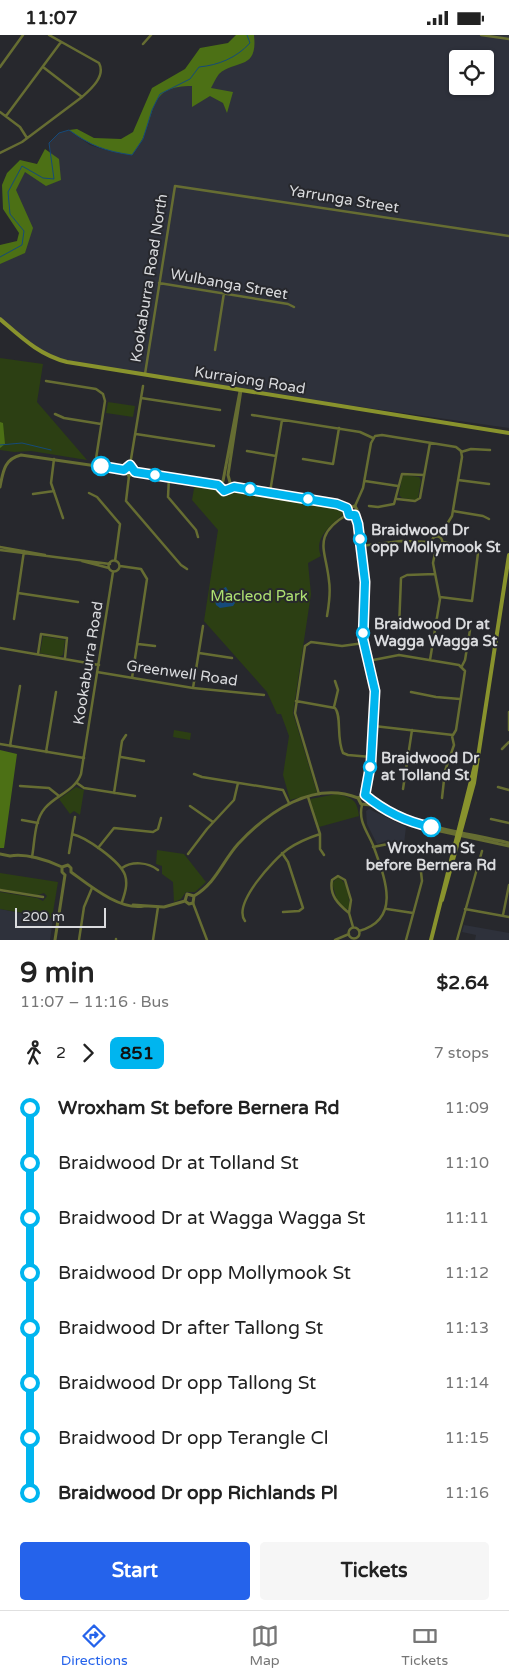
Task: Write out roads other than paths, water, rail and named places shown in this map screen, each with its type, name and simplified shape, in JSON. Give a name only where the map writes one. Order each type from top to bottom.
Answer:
[{"type":"main road","name":"Kurrajong Road","points":[[0,319],[34,348],[53,358],[145,375],[509,433]]},
{"type":"main road","points":[[431,940],[476,761],[509,555]]},
{"type":"street","points":[[0,153],[27,138],[82,97],[95,84],[102,71],[101,66],[49,35]]},
{"type":"street","points":[[143,44],[151,35]]},
{"type":"street","points":[[481,35],[509,39]]},
{"type":"street","points":[[0,67],[21,36]]},
{"type":"street","points":[[6,116],[61,42]]},
{"type":"street","points":[[43,67],[82,97]]},
{"type":"street","points":[[0,112],[20,127],[27,138]]},
{"type":"street","name":"Yarrunga Street","points":[[175,185],[509,236]]},
{"type":"street","name":"Kookaburra Road North","points":[[145,375],[175,185]]},
{"type":"street","name":"Wulbanga Street","points":[[159,283],[288,304],[294,307]]},
{"type":"street","points":[[215,350],[224,293]]},
{"type":"street","points":[[46,381],[100,391],[105,398],[95,465]]},
{"type":"street","points":[[124,470],[130,465],[143,386]]},
{"type":"street","points":[[220,485],[223,481],[238,395],[241,390]]},
{"type":"street","points":[[130,465],[135,472],[220,485],[224,491],[228,491],[241,390]]},
{"type":"street","points":[[141,397],[220,410]]},
{"type":"street","points":[[55,414],[64,418],[101,424]]},
{"type":"street","points":[[252,415],[363,432],[373,438],[382,435],[456,447],[461,452]]},
{"type":"street","points":[[270,492],[282,419]]},
{"type":"street","points":[[303,459],[333,464],[338,428]]},
{"type":"street","points":[[136,434],[214,446]]},
{"type":"street","points":[[373,438],[362,495],[355,507],[357,510],[355,515],[365,582],[364,643],[375,688],[372,757],[365,795],[368,799],[386,810],[418,823],[509,845]]},
{"type":"street","points":[[397,499],[418,501],[421,497],[430,443]]},
{"type":"street","points":[[461,452],[471,449],[490,450]]},
{"type":"street","points":[[246,451],[276,455]]},
{"type":"street","points":[[431,542],[435,537],[438,537],[450,521],[461,452]]},
{"type":"street","points":[[0,487],[4,468],[14,457],[27,455],[124,470],[129,477],[126,501],[181,565],[187,569]]},
{"type":"street","points":[[54,459],[51,483],[63,518]]},
{"type":"street","points":[[129,477],[135,472]]},
{"type":"street","points":[[369,506],[392,506],[397,499],[398,486],[403,473],[424,475]]},
{"type":"street","points":[[169,477],[168,497],[196,530],[198,537]]},
{"type":"street","points":[[458,480],[489,485]]},
{"type":"street","points":[[223,481],[230,484],[337,504],[347,508],[355,507]]},
{"type":"street","points":[[365,481],[398,486]]},
{"type":"street","points":[[33,494],[54,491]]},
{"type":"street","points":[[89,493],[97,497],[120,524],[115,561],[109,566]]},
{"type":"street","points":[[347,508],[348,514]]},
{"type":"street","points":[[453,511],[484,516],[489,519]]},
{"type":"street","points":[[327,616],[330,584],[322,552],[322,543],[328,531],[348,514],[355,515]]},
{"type":"street","points":[[438,537],[442,542],[474,547],[478,553],[472,601],[440,597]]},
{"type":"street","points":[[361,546],[402,541],[431,542],[436,548]]},
{"type":"street","points":[[430,660],[440,597],[433,561],[436,548],[440,547],[442,542]]},
{"type":"street","points":[[0,548],[109,566],[114,572],[120,566]]},
{"type":"street","points":[[14,619],[24,552]]},
{"type":"street","points":[[115,561],[120,566],[141,569],[147,577],[132,678]]},
{"type":"street","name":"Kookaburra Road","points":[[77,783],[84,758],[114,572]]},
{"type":"street","points":[[399,628],[400,579],[405,575],[435,574]]},
{"type":"street","points":[[18,593],[78,602]]},
{"type":"street","points":[[193,688],[203,626]]},
{"type":"street","points":[[462,666],[465,660],[470,630]]},
{"type":"street","points":[[38,654],[41,634],[68,639],[64,658]]},
{"type":"street","points":[[319,794],[295,715],[306,644],[312,642],[342,646],[364,643]]},
{"type":"street","points":[[138,644],[155,646]]},
{"type":"street","points":[[0,648],[99,665]]},
{"type":"street","points":[[199,653],[232,658]]},
{"type":"street","points":[[368,661],[398,655],[462,666]]},
{"type":"street","points":[[452,736],[456,730],[465,672],[462,666]]},
{"type":"street","name":"Greenwell Road","points":[[98,672],[193,688],[264,695]]},
{"type":"street","points":[[335,681],[338,690],[334,707],[338,713],[337,737],[343,753],[349,756],[372,757]]},
{"type":"street","points":[[10,746],[20,686]]},
{"type":"street","points":[[46,752],[56,692]]},
{"type":"street","points":[[411,692],[460,699]]},
{"type":"street","points":[[296,701],[334,707]]},
{"type":"street","points":[[509,712],[509,730]]},
{"type":"street","points":[[374,727],[452,736]]},
{"type":"street","points":[[403,789],[406,782],[412,730]]},
{"type":"street","points":[[114,793],[122,741],[126,735]]},
{"type":"street","points":[[442,798],[445,771],[453,750],[454,741],[452,736]]},
{"type":"street","points":[[502,749],[509,742]]},
{"type":"street","points":[[0,745],[84,758]]},
{"type":"street","points":[[120,757],[144,761]]},
{"type":"street","points":[[194,773],[202,777],[283,790],[289,803]]},
{"type":"street","points":[[32,858],[38,823],[45,808],[77,783],[84,788],[135,796]]},
{"type":"street","points":[[188,854],[213,822],[235,799],[238,783]]},
{"type":"street","points":[[20,786],[28,785],[51,789],[59,796]]},
{"type":"street","points":[[498,787],[509,790]]},
{"type":"street","points":[[207,940],[193,903],[194,896],[215,879],[237,845],[268,816],[289,803],[319,794],[342,792],[358,798],[365,795]]},
{"type":"street","points":[[308,797],[320,834],[320,849],[324,855]]},
{"type":"street","points":[[358,798],[358,802],[364,805],[417,826],[459,833]]},
{"type":"street","points":[[349,934],[356,939],[359,931],[378,922],[387,909],[387,893],[373,847],[362,824],[364,805],[368,799]]},
{"type":"street","points":[[190,805],[213,822]]},
{"type":"street","points":[[69,853],[75,817]]},
{"type":"street","points":[[98,848],[116,827],[153,832],[158,829],[161,818]]},
{"type":"street","points":[[491,819],[509,823]]},
{"type":"street","points":[[22,820],[38,823]]},
{"type":"street","points":[[72,834],[79,836],[98,848],[122,868],[126,882],[122,902]]},
{"type":"street","points":[[245,921],[241,914],[243,903],[269,866],[282,853],[297,843],[320,834]]},
{"type":"street","points":[[373,847],[388,844],[437,852]]},
{"type":"street","points":[[457,940],[482,851]]},
{"type":"street","points":[[282,853],[288,862],[303,907],[300,911],[283,912]]},
{"type":"street","points":[[0,854],[52,862],[62,867],[70,865],[71,872],[92,888],[132,905],[158,907],[185,901],[189,904],[193,903]]},
{"type":"street","points":[[122,868],[134,863],[152,866],[158,870]]},
{"type":"street","points":[[62,867],[62,872],[66,875]]},
{"type":"street","points":[[55,940],[66,875],[71,872]]},
{"type":"street","points":[[406,940],[422,879],[422,872]]},
{"type":"street","points":[[349,913],[336,902],[331,883],[335,877],[340,876],[344,880],[351,900],[349,913],[353,927],[359,931]]},
{"type":"street","points":[[503,915],[509,885]]},
{"type":"street","points":[[78,940],[84,907],[92,888]]},
{"type":"street","points":[[0,890],[44,897]]},
{"type":"street","points":[[185,901],[187,895],[194,896]]},
{"type":"street","points":[[153,940],[158,907]]},
{"type":"street","points":[[387,909],[413,913]]},
{"type":"street","points":[[465,909],[509,917]]},
{"type":"street","points":[[335,940],[349,934],[353,927]]},
{"type":"water","points":[[226,587],[235,603],[233,606],[220,608],[216,605],[214,597],[219,590]]},
{"type":"waterway","points":[[0,257],[22,245],[24,231],[10,214],[8,192],[22,166],[43,178],[54,179],[49,143],[59,133],[69,130],[99,147],[132,155],[143,139],[152,110],[160,94],[190,79],[199,67],[213,65],[239,53],[250,43],[247,35]]},
{"type":"waterway","points":[[0,445],[22,443],[51,450]]},
{"type":"place","name":"Braidwood Dr opp Mollymook St","points":[[360,539]]},
{"type":"place","name":"Braidwood Dr at Wagga Wagga St","points":[[363,633]]},
{"type":"place","name":"Braidwood Dr at Tolland St","points":[[370,767]]},
{"type":"place","name":"Wroxham St before Bernera Rd","points":[[431,827]]},
{"type":"park label","name":"Macleod Park","points":[[259,596]]}]
